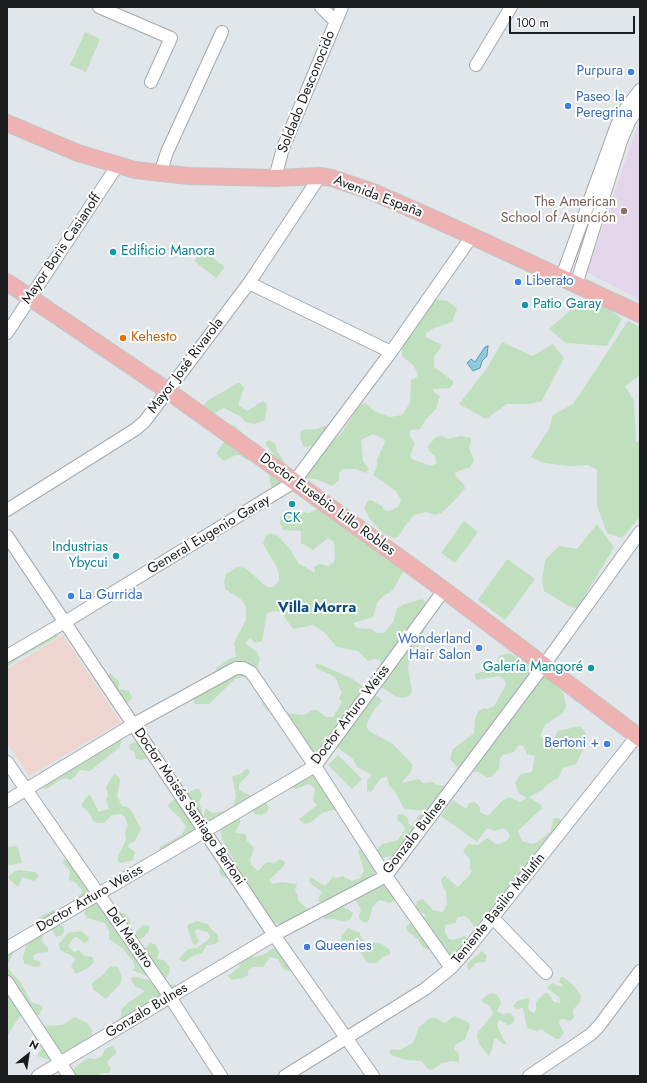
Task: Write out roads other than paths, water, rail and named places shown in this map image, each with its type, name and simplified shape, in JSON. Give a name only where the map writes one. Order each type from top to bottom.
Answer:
[{"type":"main road","name":"Avenida España","points":[[7,123],[78,153],[117,166],[160,174],[275,178],[320,176],[373,192],[640,314]]},
{"type":"main road","name":"Doctor Eusebio Lillo Robles","points":[[7,282],[168,391],[444,590],[639,735]]},
{"type":"street","points":[[99,7],[171,38],[151,82]]},
{"type":"street","points":[[321,7],[335,22]]},
{"type":"street","name":"Soldado Desconocido","points":[[275,178],[283,148],[342,7]]},
{"type":"street","points":[[476,65],[511,7]]},
{"type":"street","points":[[160,174],[167,152],[222,32]]},
{"type":"street","points":[[561,279],[617,125],[627,107],[640,90]]},
{"type":"street","points":[[576,285],[621,140],[630,120],[640,106]]},
{"type":"street","name":"Mayor Boris Casianoff","points":[[7,333],[29,297],[117,166]]},
{"type":"street","name":"Mayor José Rivarola","points":[[7,510],[136,429],[168,391],[249,283],[320,176]]},
{"type":"street","name":"General Eugenio Garay","points":[[7,656],[66,622],[294,482],[391,352],[472,236]]},
{"type":"street","points":[[249,283],[391,352]]},
{"type":"street","name":"Gonzalo Bulnes","points":[[38,1076],[274,935],[386,876],[544,665],[640,532]]},
{"type":"street","name":"Doctor Moisés Santiago Bertoni","points":[[7,536],[66,622],[274,935],[373,1076]]},
{"type":"street","name":"Doctor Arturo Weiss","points":[[7,948],[315,766],[444,590]]},
{"type":"street","points":[[7,801],[134,724],[236,668],[243,668],[251,672],[315,766],[386,876],[450,968]]},
{"type":"street","name":"Teniente Basilio Malutín","points":[[285,1076],[426,989],[450,968],[493,918],[639,735]]},
{"type":"street","name":"Del Maestro","points":[[7,762],[170,997],[221,1076]]},
{"type":"street","points":[[493,918],[546,973]]},
{"type":"street","points":[[529,1076],[590,1035],[600,1026],[640,971]]},
{"type":"street","points":[[7,982],[69,1076]]},
{"type":"water","points":[[488,346],[487,356],[482,361],[480,368],[473,371],[467,363],[471,359],[475,362],[485,347]]},
{"type":"place","name":"Purpura","points":[[631,72]]},
{"type":"place","name":"Paseo la Peregrina","points":[[568,106]]},
{"type":"place","name":"The American School of Asunción","points":[[624,211]]},
{"type":"place","name":"Edificio Manora","points":[[113,252]]},
{"type":"place","name":"Liberato","points":[[518,282]]},
{"type":"place","name":"Patio Garay","points":[[525,305]]},
{"type":"place","name":"Kehesto","points":[[123,338]]},
{"type":"place","name":"CK","points":[[292,504]]},
{"type":"place","name":"Industrias Ybycui","points":[[116,556]]},
{"type":"place","name":"La Gurrida","points":[[71,596]]},
{"type":"place","name":"Wonderland Hair Salon","points":[[479,648]]},
{"type":"place","name":"Galería Mangoré","points":[[591,668]]},
{"type":"place","name":"Bertoni +","points":[[607,744]]},
{"type":"place","name":"Queenies","points":[[307,947]]},
{"type":"district","name":"Villa Morra","points":[[317,608]]}]
